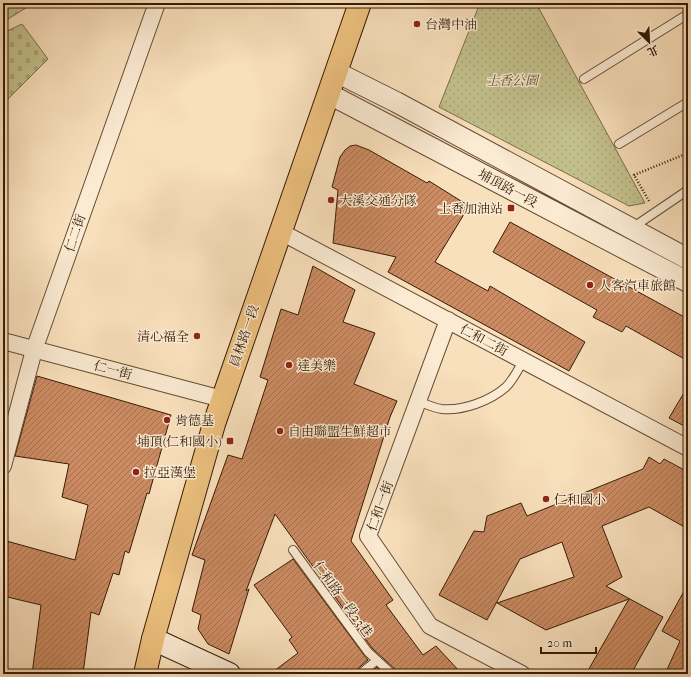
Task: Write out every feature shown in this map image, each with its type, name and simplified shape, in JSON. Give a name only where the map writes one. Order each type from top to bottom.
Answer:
[{"type":"main road","name":"員林路一段","points":[[145,674],[153,638],[222,399],[360,3]]},
{"type":"main road","points":[[153,638],[230,674]]},
{"type":"street","name":"仁二街","points":[[3,466],[34,350],[157,3]]},
{"type":"street","name":"埔頂路一段","points":[[336,72],[396,102],[688,259]]},
{"type":"street","name":"埔頂路一段","points":[[329,94],[688,282]]},
{"type":"street","name":"仁和二街","points":[[281,232],[688,448]]},
{"type":"street","name":"仁和一街","points":[[448,320],[368,536],[430,626],[522,674]]},
{"type":"street","name":"仁一街","points":[[3,342],[222,399]]},
{"type":"lane","points":[[584,79],[688,14]]},
{"type":"lane","points":[[619,144],[688,102]]},
{"type":"lane","points":[[632,229],[688,190]]},
{"type":"lane","points":[[418,401],[441,409],[460,408],[476,403],[492,396],[506,386],[515,375],[523,360]]},
{"type":"lane","name":"仁和路一段23巷","points":[[293,550],[368,652],[392,674]]},
{"type":"lane","points":[[360,674],[376,660]]},
{"type":"path","points":[[656,212],[634,175],[688,154]]},
{"type":"green space","points":[[3,3],[34,3],[3,22]]},
{"type":"green space","name":"士香公園","points":[[480,3],[536,3],[645,203],[629,206],[439,107]]},
{"type":"green space","points":[[22,24],[48,59],[3,104],[3,33]]},
{"type":"building","points":[[356,145],[369,150],[427,183],[429,181],[469,206],[435,262],[488,291],[490,286],[585,342],[569,371],[388,272],[396,257],[333,243],[338,190],[332,187],[340,157],[350,146]]},
{"type":"building","name":"人客汽車旅館","points":[[510,222],[688,319],[688,361],[626,326],[622,332],[593,317],[597,310],[493,252]]},
{"type":"building","points":[[313,266],[355,290],[343,322],[375,333],[354,384],[397,401],[390,417],[351,541],[393,600],[386,605],[423,655],[436,646],[462,674],[397,674],[396,670],[372,648],[275,514],[246,591],[249,589],[229,654],[208,644],[198,629],[201,615],[192,611],[205,560],[192,555],[228,455],[242,459],[268,380],[260,377],[281,309],[298,315]]},
{"type":"building","points":[[37,376],[171,415],[149,494],[147,493],[129,553],[125,551],[119,575],[113,573],[99,615],[91,612],[83,674],[32,674],[41,605],[3,596],[3,540],[75,560],[88,505],[62,497],[69,464],[15,456]]},
{"type":"building","points":[[688,386],[688,428],[669,418]]},
{"type":"building","points":[[649,457],[660,464],[664,459],[688,472],[688,529],[649,507],[602,526],[622,577],[606,586],[663,617],[631,674],[586,674],[629,599],[546,630],[497,603],[574,577],[562,542],[520,559],[487,620],[439,595],[474,531],[484,532],[487,516],[521,503],[527,516],[643,469]]},
{"type":"building","points":[[293,559],[368,660],[356,670],[355,674],[270,674],[298,653],[289,640],[292,637],[254,585]]},
{"type":"building","points":[[688,584],[688,674],[665,674],[680,641],[662,631]]},
{"type":"building","points":[[377,667],[384,674],[369,674]]},
{"type":"place","name":"台灣中油","points":[[417,24]]},
{"type":"place","name":"大溪交通分隊","points":[[331,200]]},
{"type":"place","name":"士香加油站","points":[[511,208]]},
{"type":"place","name":"人客汽車旅館","points":[[590,285]]},
{"type":"place","name":"清心福全","points":[[197,336]]},
{"type":"place","name":"達美樂","points":[[289,365]]},
{"type":"place","name":"肯德基","points":[[167,420]]},
{"type":"place","name":"自由聯盟生鮮超市","points":[[280,431]]},
{"type":"place","name":"埔頂(仁和國小)","points":[[230,441]]},
{"type":"place","name":"拉亞漢堡","points":[[136,472]]},
{"type":"place","name":"仁和國小","points":[[546,499]]}]
